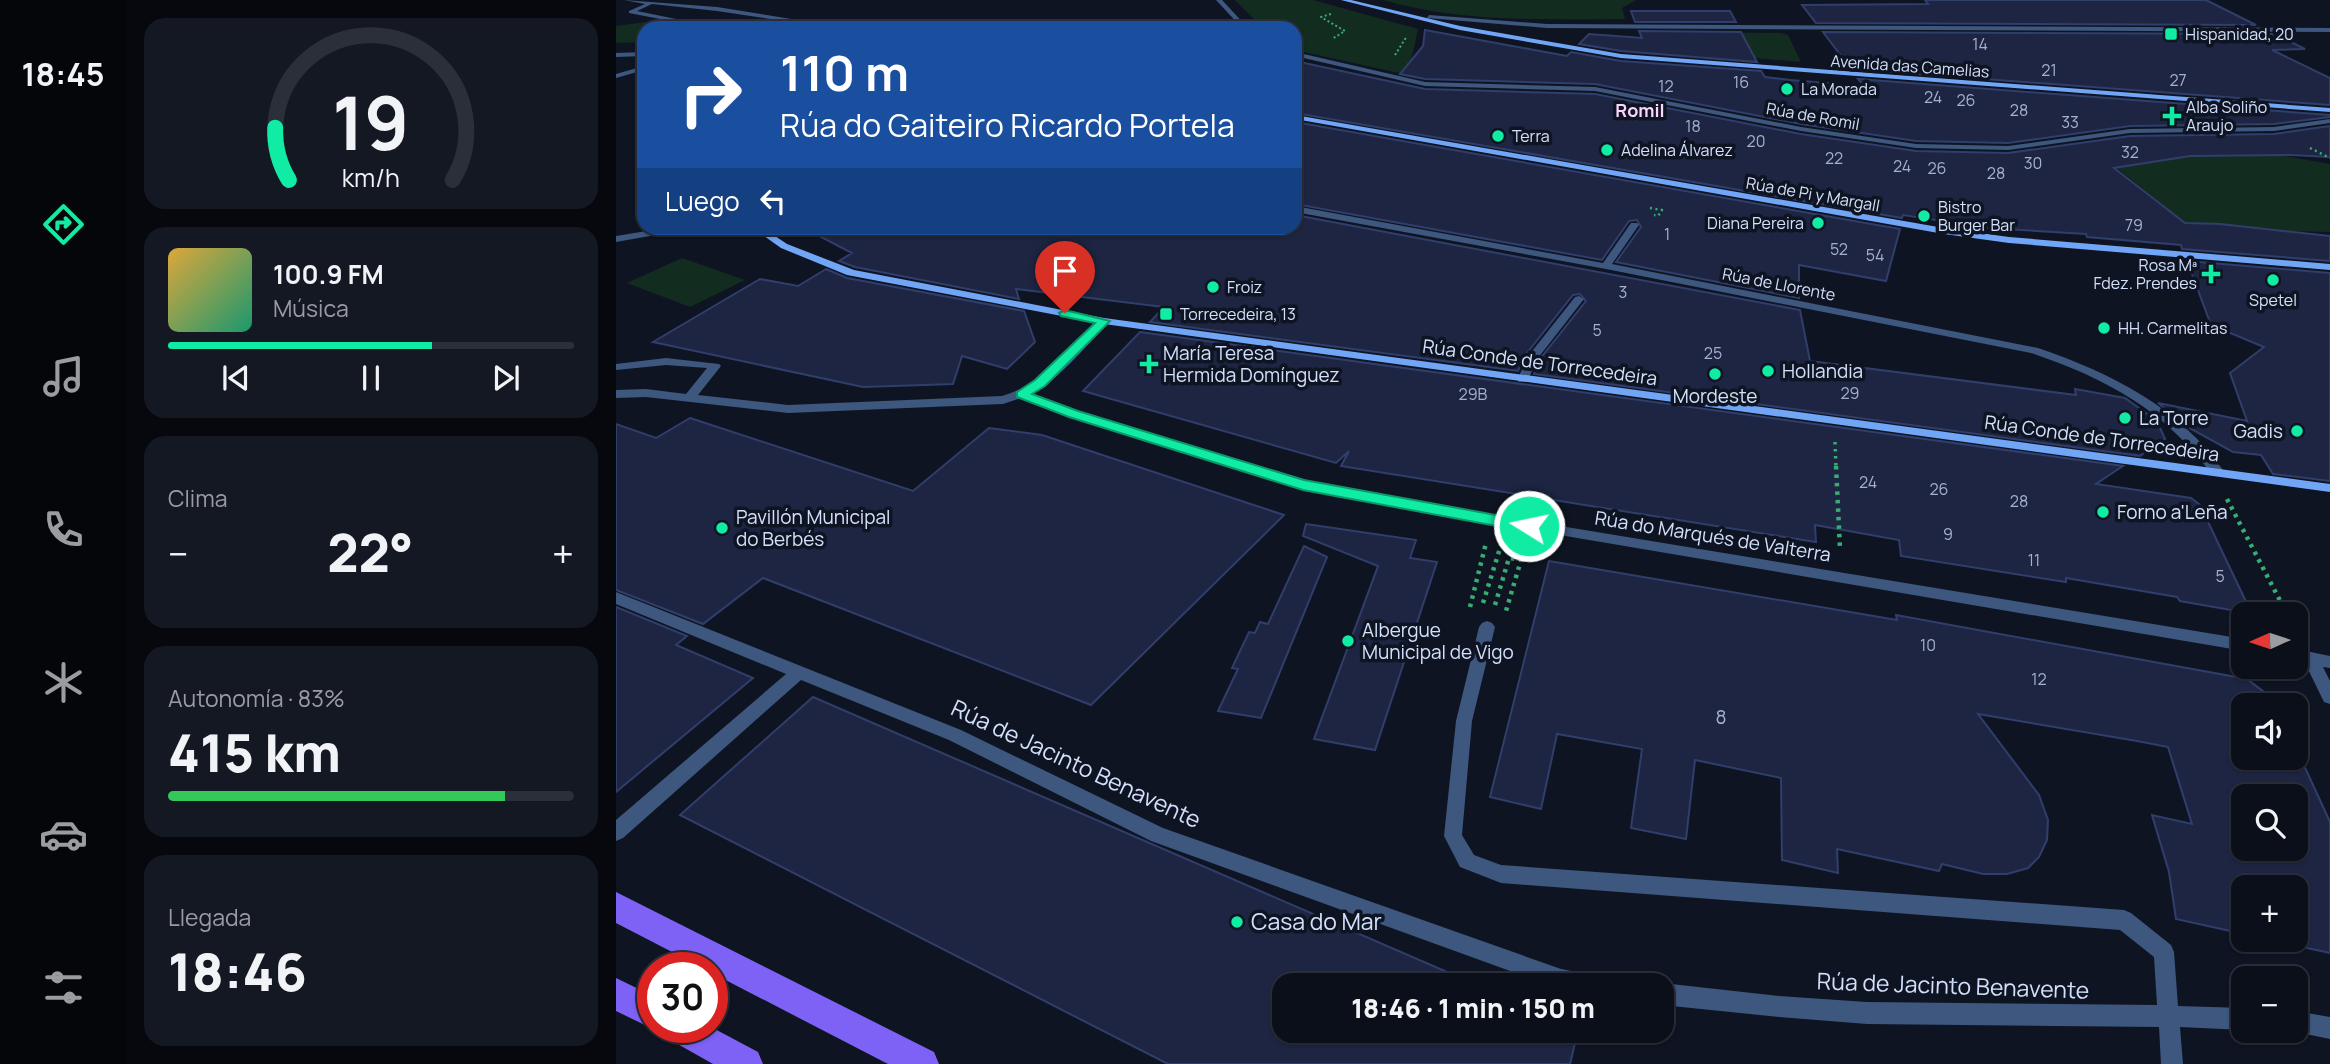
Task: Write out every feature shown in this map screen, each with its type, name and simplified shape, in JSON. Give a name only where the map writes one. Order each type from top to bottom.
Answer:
[{"type":"main road","name":"Avenida das Camelias","points":[[1344,0],[1490,33],[1621,56],[2330,110]]},
{"type":"main road","name":"Avenida das Camelias","points":[[1360,0],[1475,27],[1490,33]]},
{"type":"main road","name":"Rúa de Pi y Margall","points":[[1302,118],[1957,233],[2330,267]]},
{"type":"main road","name":"Rúa Conde de Torrecedeira","points":[[768,235],[784,246],[851,273],[1104,321],[2330,488]]},
{"type":"main road","points":[[616,907],[922,1064]]},
{"type":"main road","points":[[616,993],[637,1004]]},
{"type":"main road","points":[[708,1043],[747,1064]]},
{"type":"street","points":[[627,0],[797,21]]},
{"type":"street","points":[[1219,0],[1238,21]]},
{"type":"street","points":[[649,1],[631,12],[679,21]]},
{"type":"street","points":[[1429,17],[1547,26],[2330,30]]},
{"type":"street","points":[[1490,33],[1505,29],[1547,26]]},
{"type":"street","points":[[616,57],[637,56]]},
{"type":"street","name":"Rúa de Romil","points":[[1302,56],[1425,84],[1595,89],[1801,129],[1916,146],[2008,148],[2130,131],[2274,129],[2330,121]]},
{"type":"street","points":[[616,76],[637,70]]},
{"type":"street","name":"Rúa de Llorente","points":[[1302,210],[1606,265],[2034,351],[2082,366],[2125,388],[2170,420],[2201,447],[2218,473]]},
{"type":"street","points":[[1606,265],[1634,225]]},
{"type":"street","points":[[616,239],[639,235]]},
{"type":"street","points":[[1522,380],[1533,358],[1579,299]]},
{"type":"street","points":[[616,394],[646,393],[788,409],[987,401],[1021,394],[1040,383],[1104,321]]},
{"type":"street","points":[[616,367],[681,360],[715,366],[689,398]]},
{"type":"street","name":"Rúa do Marqués de Valterra","points":[[1021,394],[1073,414],[1336,493],[2231,643]]},
{"type":"street","name":"Rúa de Jacinto Benavente","points":[[616,598],[955,735],[1158,835],[1544,973]]},
{"type":"street","points":[[1490,619],[1464,721],[1454,836],[1467,861],[1501,874],[2124,920],[2164,952],[2172,1064]]},
{"type":"street","points":[[2308,658],[2330,662]]},
{"type":"street","points":[[2308,664],[2330,697]]},
{"type":"street","points":[[616,832],[798,673]]},
{"type":"street","name":"Rúa de Jacinto Benavente","points":[[1674,995],[1775,1006],[1894,1014],[2167,1015],[2231,1018]]},
{"type":"street","points":[[2308,1024],[2330,1028]]},
{"type":"path","points":[[1326,43],[1345,31],[1321,17],[1333,13]]},
{"type":"path","points":[[1398,64],[1395,53],[1414,30]]},
{"type":"path","points":[[1835,442],[1840,549]]},
{"type":"path","points":[[2227,499],[2281,602]]},
{"type":"path","points":[[1486,543],[1469,611],[1490,619],[1521,560],[1509,558],[1496,605],[1483,603],[1500,545]]},
{"type":"green space","points":[[1235,0],[1313,0],[1418,29],[1408,75],[1302,51],[1302,21],[1256,21]]},
{"type":"green space","points":[[1383,0],[1636,0],[1622,8],[1625,19],[1564,19],[1443,13]]},
{"type":"green space","points":[[637,23],[637,42],[616,43],[616,26]]},
{"type":"green space","points":[[1669,32],[1781,33],[1788,35],[1801,62],[1671,51]]},
{"type":"green space","points":[[2169,156],[2284,156],[2330,164],[2330,232],[2283,231],[2235,238],[2220,224],[2185,223],[2117,168],[2171,159]]},
{"type":"green space","points":[[682,258],[745,280],[690,307],[627,283]]},
{"type":"building","points":[[1925,0],[2206,0],[2256,25],[1816,23],[1802,5],[1928,4]]},
{"type":"building","points":[[1631,11],[1730,11],[1736,22],[1635,22]]},
{"type":"building","points":[[1425,30],[1567,56],[1571,52],[1621,61],[1761,71],[1765,77],[1790,80],[1864,86],[1858,79],[2330,117],[2274,124],[2130,126],[2008,143],[1916,141],[1801,124],[1595,84],[1425,79],[1400,74],[1423,46]]},
{"type":"building","points":[[1639,31],[1741,32],[1757,62],[1621,51],[1579,44],[1589,34],[1642,38]]},
{"type":"building","points":[[1823,32],[2275,34],[2305,49],[2272,50],[2330,78],[2330,105],[1851,69]]},
{"type":"building","points":[[1302,63],[1425,89],[1595,94],[1801,134],[1916,151],[2008,153],[2130,136],[2274,134],[2330,126],[2330,157],[2190,156],[2114,168],[2185,223],[2220,224],[2330,236],[2330,261],[2182,249],[2181,245],[2087,237],[2086,234],[1989,228],[1903,215],[1902,218],[1302,114]]},
{"type":"building","points":[[1302,123],[1900,229],[1886,281],[1799,265],[1799,298],[1616,262],[1641,227],[1637,220],[1629,221],[1602,260],[1302,205]]},
{"type":"building","points":[[1302,216],[1800,310],[1810,361],[2076,395],[2075,389],[2125,398],[2157,421],[2165,439],[2140,456],[1534,374],[1540,359],[1586,301],[1580,294],[1573,295],[1527,353],[1518,371],[1150,322],[1164,307],[1016,289],[1019,299],[855,267],[839,261],[852,253],[817,235],[1302,235]]},
{"type":"building","points":[[2187,261],[2330,273],[2330,481],[2273,474],[2261,455],[2233,452],[2191,429],[2158,403],[2247,421],[2230,373],[2264,347],[2211,325]]},
{"type":"building","points":[[826,269],[847,278],[1024,311],[1035,342],[1007,369],[962,356],[953,384],[863,387],[653,342],[760,279],[798,286]]},
{"type":"building","points":[[1140,332],[2123,466],[2096,484],[2191,498],[2200,505],[2246,602],[2231,602],[2231,610],[2180,601],[2177,597],[2066,578],[2066,582],[1901,556],[1899,540],[1815,525],[1816,542],[1341,466],[1349,451],[1336,463],[1083,391]]},
{"type":"building","points":[[690,418],[913,491],[989,428],[1042,435],[1284,515],[1091,705],[763,578],[703,624],[616,590],[616,424],[656,438]]},
{"type":"building","points":[[1306,524],[1416,540],[1410,558],[1437,562],[1375,750],[1314,739],[1378,566],[1303,536]]},
{"type":"building","points":[[1304,546],[1327,557],[1261,718],[1218,711],[1238,669],[1232,668],[1249,632],[1255,633],[1260,622],[1268,624]]},
{"type":"building","points":[[1549,561],[1897,620],[1896,615],[2231,676],[2231,679],[2247,679],[2265,693],[2231,693],[2231,770],[2306,770],[2330,822],[2330,953],[2308,948],[2308,875],[2231,875],[2231,931],[2176,919],[2169,872],[2152,815],[2192,824],[2168,747],[2137,741],[1978,714],[2039,795],[2048,820],[2047,840],[2039,857],[2028,868],[2007,874],[1983,874],[1942,864],[1939,871],[1837,849],[1838,873],[1782,860],[1781,778],[1695,760],[1686,839],[1631,828],[1642,749],[1557,734],[1541,809],[1490,797]]},
{"type":"building","points":[[616,607],[687,636],[676,645],[753,678],[616,792]]},
{"type":"building","points":[[813,697],[1449,973],[1272,973],[1272,1043],[1575,1043],[1570,1064],[1168,1064],[680,815]]},
{"type":"place","name":"Hispanidad, 20","points":[[2171,34]]},
{"type":"place","name":"La Morada","points":[[1787,89]]},
{"type":"place","name":"Alba Soliño Araujo","points":[[2172,116]]},
{"type":"place","name":"Terra","points":[[1498,136]]},
{"type":"place","name":"Adelina Álvarez","points":[[1607,150]]},
{"type":"place","name":"Bistro Burger Bar","points":[[1924,216]]},
{"type":"place","name":"Diana Pereira","points":[[1818,223]]},
{"type":"place","name":"Rosa Mª Fdez. Prendes","points":[[2211,274]]},
{"type":"place","name":"Spetel","points":[[2273,280]]},
{"type":"place","name":"Froiz","points":[[1213,287]]},
{"type":"place","name":"Torrecedeira, 13","points":[[1166,314]]},
{"type":"place","name":"HH. Carmelitas","points":[[2104,328]]},
{"type":"place","name":"María Teresa Hermida Domínguez","points":[[1149,364]]},
{"type":"place","name":"Hollandia","points":[[1768,371]]},
{"type":"place","name":"Mordeste","points":[[1715,374]]},
{"type":"place","name":"La Torre","points":[[2125,418]]},
{"type":"place","name":"Gadis","points":[[2297,431]]},
{"type":"place","name":"Forno a'Leña","points":[[2103,512]]},
{"type":"place","name":"Pavillón Municipal do Berbés","points":[[722,528]]},
{"type":"place","name":"Albergue Municipal de Vigo","points":[[1348,641]]},
{"type":"place","name":"Casa do Mar","points":[[1237,922]]},
{"type":"district","name":"Romil","points":[[1640,111]]},
{"type":"route","points":[[1065,313],[1104,321],[1040,383],[1021,394],[1073,414],[1303,485],[1529,526]]}]
